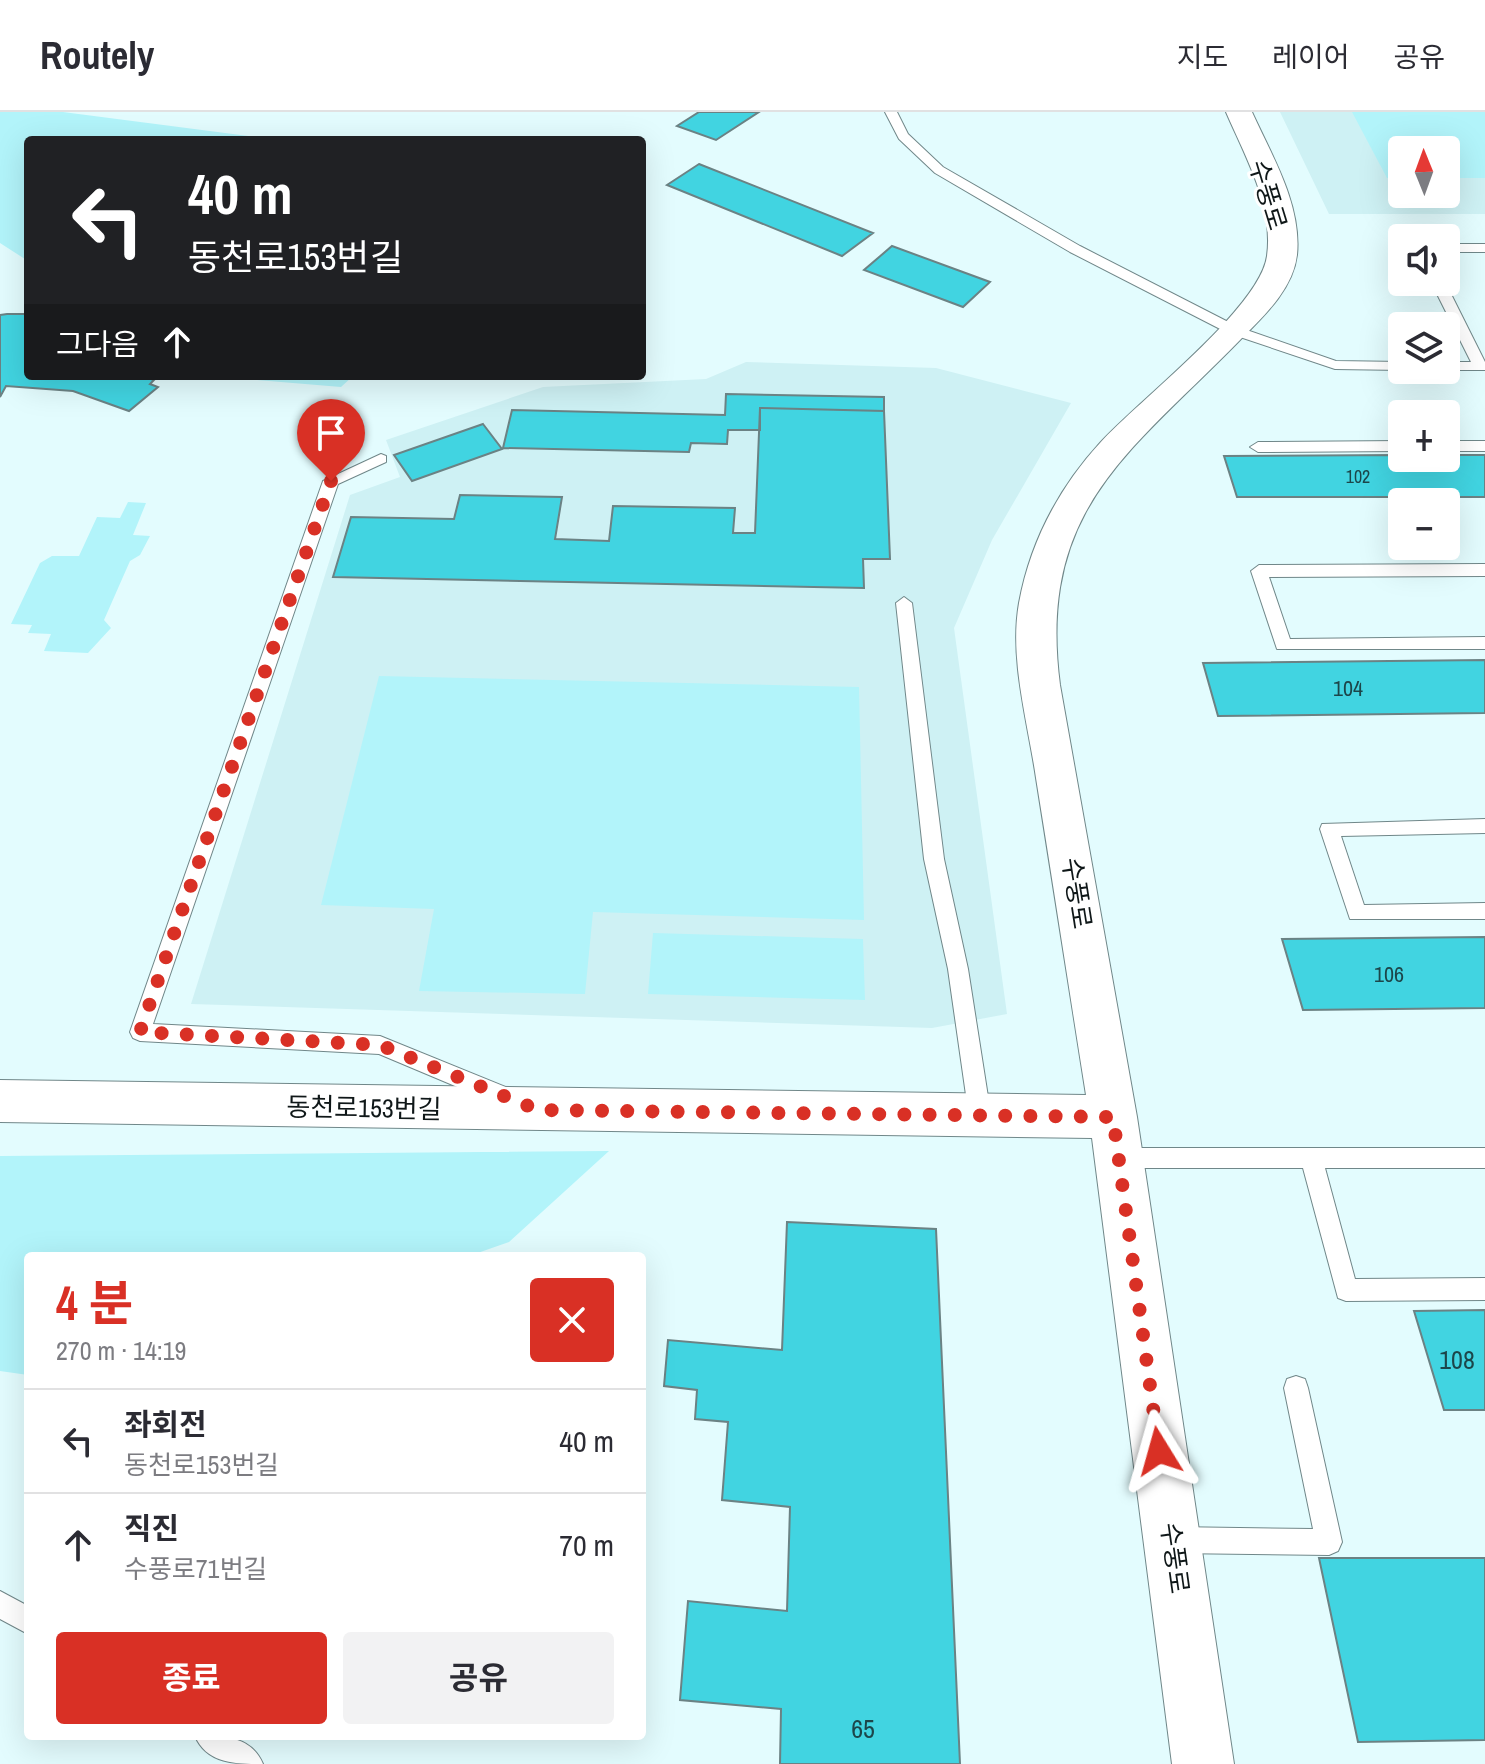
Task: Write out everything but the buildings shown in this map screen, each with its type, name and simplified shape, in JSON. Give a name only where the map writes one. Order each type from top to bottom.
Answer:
[{"type":"street","name":"수풍로","points":[[1203,1764],[1116,1137],[1041,685],[1037,608],[1066,509],[1083,484],[1139,420],[1233,330],[1268,290],[1282,257],[1280,224],[1272,192],[1239,112]]},
{"type":"street","name":"동천로153번길","points":[[0,1101],[980,1116],[1116,1137]]},
{"type":"lane","points":[[891,112],[903,136],[939,170],[1075,249],[1233,330],[1335,365],[1388,366]]},
{"type":"lane","points":[[1460,248],[1485,248]]},
{"type":"lane","points":[[1445,296],[1482,366],[1460,366]]},
{"type":"lane","points":[[1258,447],[1388,446]]},
{"type":"lane","points":[[1460,446],[1485,446]]},
{"type":"lane","points":[[381,459],[331,481],[140,1032],[380,1045],[538,1110]]},
{"type":"lane","points":[[1485,570],[1259,571],[1283,645],[1485,643]]},
{"type":"lane","points":[[904,603],[934,859],[958,969],[980,1116]]},
{"type":"lane","points":[[1485,826],[1329,829],[1357,913],[1485,911]]},
{"type":"lane","points":[[1116,1137],[1311,1158],[1485,1158]]},
{"type":"lane","points":[[1311,1158],[1346,1290],[1485,1289]]},
{"type":"lane","points":[[1173,1540],[1329,1542],[1296,1388]]},
{"type":"lane","points":[[0,1604],[24,1619]]},
{"type":"lane","points":[[215,1740],[249,1764]]},
{"type":"shaded area","points":[[0,112],[63,112],[248,136],[24,136],[24,258],[0,243]]},
{"type":"shaded area","points":[[1280,112],[1485,112],[1485,214],[1329,214]]},
{"type":"shaded area","points":[[1352,112],[1485,112],[1485,178],[1460,178],[1460,136],[1388,136],[1387,178]]},
{"type":"shaded area","points":[[746,362],[936,368],[1071,403],[992,540],[954,628],[1007,1014],[932,1028],[191,1004],[350,495],[400,477],[386,440],[543,387],[706,379]]},
{"type":"shaded area","points":[[258,380],[349,380],[341,387]]},
{"type":"shaded area","points":[[128,502],[146,503],[133,535],[150,536],[140,555],[130,561],[104,620],[111,628],[88,653],[44,651],[51,634],[28,633],[32,625],[11,624],[40,563],[52,556],[79,556],[97,517],[120,518]]},
{"type":"shaded area","points":[[379,676],[859,687],[864,920],[593,912],[585,994],[419,991],[434,909],[321,905]]},
{"type":"shaded area","points":[[653,933],[863,939],[865,1000],[648,994]]},
{"type":"shaded area","points":[[609,1151],[509,1242],[480,1252],[24,1252],[24,1374],[0,1371],[0,1156]]},
{"type":"route","points":[[331,481],[140,1032],[380,1045],[538,1110],[1113,1117],[1159,1451]]}]
